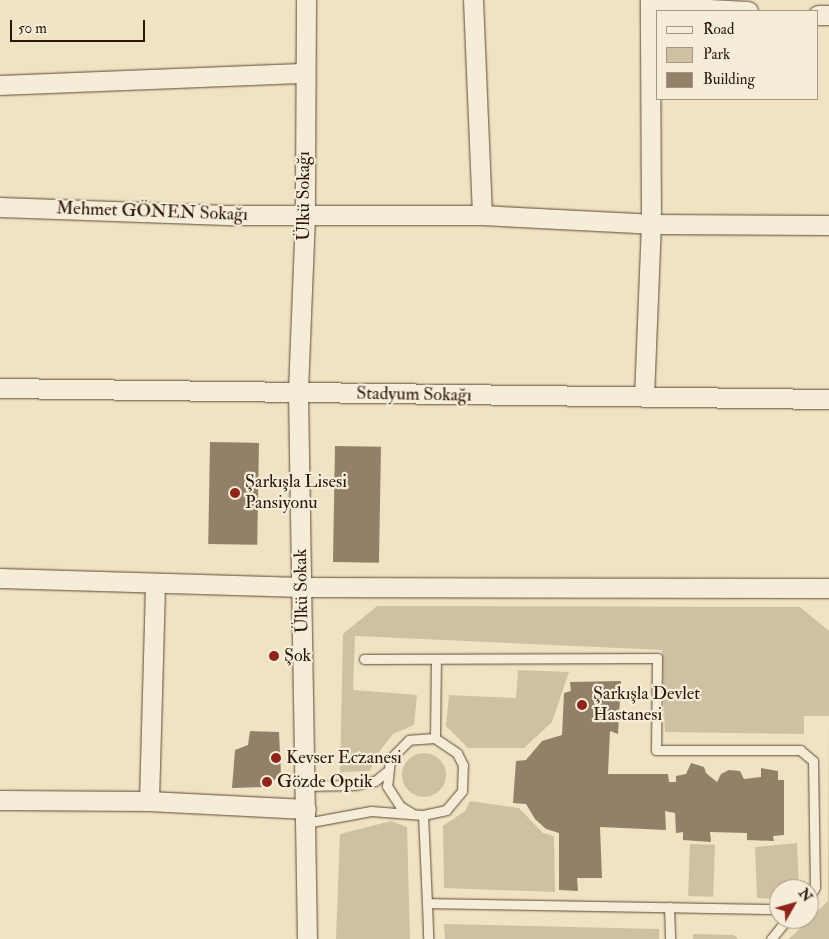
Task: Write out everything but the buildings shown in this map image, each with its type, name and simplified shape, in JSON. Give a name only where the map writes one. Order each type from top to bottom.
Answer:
[{"type":"street","name":"Ülkü Sokağı","points":[[298,392],[304,216],[306,0]]},
{"type":"street","points":[[473,0],[482,215]]},
{"type":"street","points":[[644,397],[651,224],[650,3],[736,10]]},
{"type":"street","points":[[0,85],[304,73]]},
{"type":"street","name":"Mehmet GÖNEN Sokağı","points":[[0,207],[304,216],[482,215],[651,224],[829,224]]},
{"type":"street","name":"Stadyum Sokağı","points":[[0,388],[829,399]]},
{"type":"street","name":"Ülkü Sokak","points":[[298,392],[307,939]]},
{"type":"street","points":[[0,578],[302,587],[829,588]]},
{"type":"street","points":[[149,800],[155,583]]},
{"type":"street","points":[[0,800],[149,800],[306,816]]},
{"type":"lane","points":[[364,659],[657,658],[656,750],[800,750],[812,761],[816,879]]},
{"type":"lane","points":[[435,738],[436,659]]},
{"type":"lane","points":[[306,816],[371,811],[423,815],[446,810],[462,791],[464,779],[457,753],[435,738],[422,737],[403,744],[390,759],[386,772],[392,797],[411,813]]},
{"type":"lane","points":[[305,786],[361,784],[375,781],[386,772]]},
{"type":"lane","points":[[423,815],[428,939]]},
{"type":"lane","points":[[427,903],[769,909]]},
{"type":"lane","points":[[670,908],[670,939]]},
{"type":"lane","points":[[770,939],[778,929]]},
{"type":"green space","points":[[377,606],[800,607],[829,631],[829,716],[804,716],[804,734],[665,732],[662,650],[355,636],[353,690],[417,695],[414,725],[393,734],[376,756],[370,771],[340,772],[343,634]]},
{"type":"green space","points":[[518,670],[569,672],[552,722],[524,748],[468,748],[446,726],[449,695],[516,698]]},
{"type":"green space","points":[[829,719],[829,939],[789,939],[799,929],[819,929],[819,910],[828,901]]},
{"type":"green space","points":[[424,753],[436,757],[442,763],[446,775],[442,787],[436,793],[424,797],[412,793],[406,787],[402,775],[406,763],[412,757]]},
{"type":"green space","points":[[470,801],[519,808],[543,833],[554,836],[555,892],[444,888],[443,826],[465,811]]},
{"type":"green space","points":[[391,821],[407,827],[410,939],[336,939],[340,834]]},
{"type":"green space","points":[[797,843],[799,879],[769,879],[769,899],[757,898],[755,847]]},
{"type":"green space","points":[[690,844],[715,845],[713,897],[688,896]]},
{"type":"green space","points":[[444,924],[659,929],[659,939],[445,939]]},
{"type":"green space","points":[[693,934],[734,935],[738,939],[693,939]]},
{"type":"place","name":"Şarkışla Lisesi Pansiyonu","points":[[235,493]]},
{"type":"place","name":"Şok","points":[[274,656]]},
{"type":"place","name":"Şarkışla Devlet Hastanesi","points":[[582,705]]},
{"type":"place","name":"Kevser Eczanesi","points":[[276,758]]},
{"type":"place","name":"Gözde Optik","points":[[267,782]]}]
